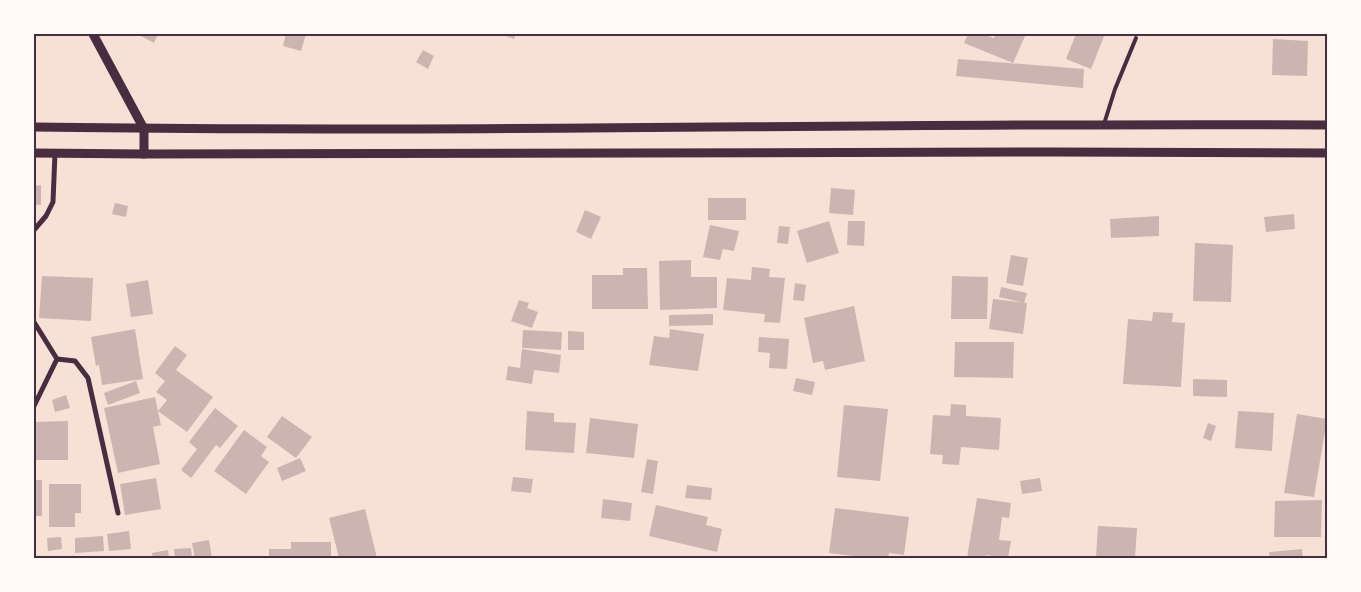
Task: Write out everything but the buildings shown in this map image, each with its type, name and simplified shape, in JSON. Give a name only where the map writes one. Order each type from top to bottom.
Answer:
[{"type":"street","points":[[93,34],[144,129],[144,154]]},
{"type":"street","points":[[34,127],[144,129],[776,128],[1104,124],[1327,125]]},
{"type":"street","points":[[34,153],[1327,153]]},
{"type":"street","points":[[34,230],[46,216],[52,202],[55,153]]},
{"type":"street","points":[[34,322],[57,359]]},
{"type":"street","points":[[34,406],[57,359]]},
{"type":"street","points":[[57,359],[75,361],[88,378],[118,513]]},
{"type":"lane","points":[[1104,124],[1114,89],[1136,38]]}]
